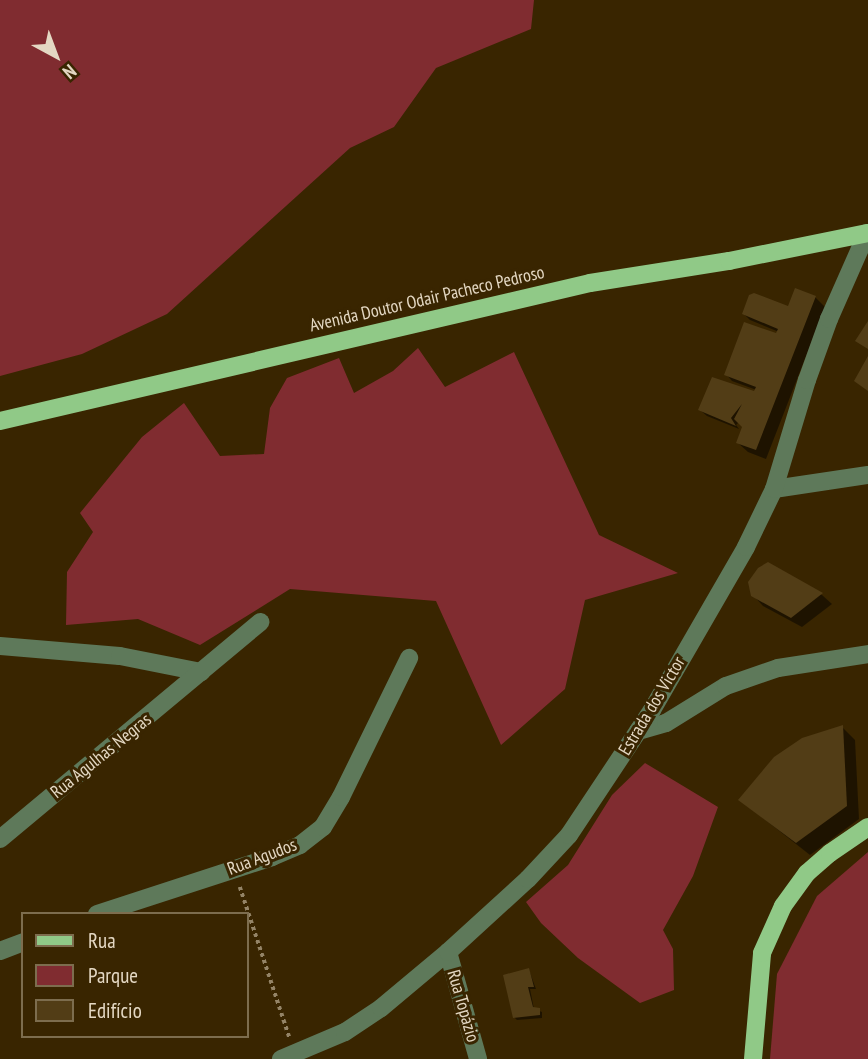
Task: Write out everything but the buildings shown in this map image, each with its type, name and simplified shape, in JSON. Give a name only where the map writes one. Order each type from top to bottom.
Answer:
[{"type":"main road","name":"Avenida Doutor Odair Pacheco Pedroso","points":[[0,421],[577,286],[729,261],[868,233]]},
{"type":"main road","points":[[753,1059],[762,953],[783,906],[807,873],[830,853],[868,827]]},
{"type":"street","name":"Estrada dos Victor","points":[[288,1057],[345,1032],[450,951],[528,879],[569,835],[638,731],[746,547],[775,489],[807,380],[829,319],[868,233]]},
{"type":"street","points":[[775,489],[868,475]]},
{"type":"street","name":"Rua Agulhas Negras","points":[[0,839],[260,622]]},
{"type":"street","points":[[0,646],[120,656],[201,672]]},
{"type":"street","points":[[638,731],[666,723],[726,686],[778,668],[868,654]]},
{"type":"street","name":"Rua Agudos","points":[[103,912],[300,845],[323,827],[341,797],[409,658]]},
{"type":"street","points":[[0,951],[21,943]]},
{"type":"street","name":"Rua Topázio","points":[[450,951],[478,1059]]},
{"type":"path","points":[[234,869],[246,912]]},
{"type":"path","points":[[248,918],[288,1057]]},
{"type":"green space","points":[[0,0],[534,0],[531,29],[436,68],[394,127],[350,148],[167,314],[82,354],[0,376]]},
{"type":"green space","points":[[418,348],[445,387],[514,352],[599,535],[678,573],[585,600],[565,689],[501,745],[436,601],[290,589],[200,645],[138,619],[66,625],[67,572],[93,532],[80,513],[142,437],[184,403],[220,456],[264,454],[270,408],[287,378],[339,358],[354,393],[393,371]]},
{"type":"green space","points":[[645,763],[718,807],[693,876],[663,930],[673,949],[674,990],[640,1003],[578,958],[541,923],[526,902],[568,865],[612,795]]},
{"type":"green space","points":[[868,852],[868,1059],[770,1059],[777,974],[817,896]]}]
